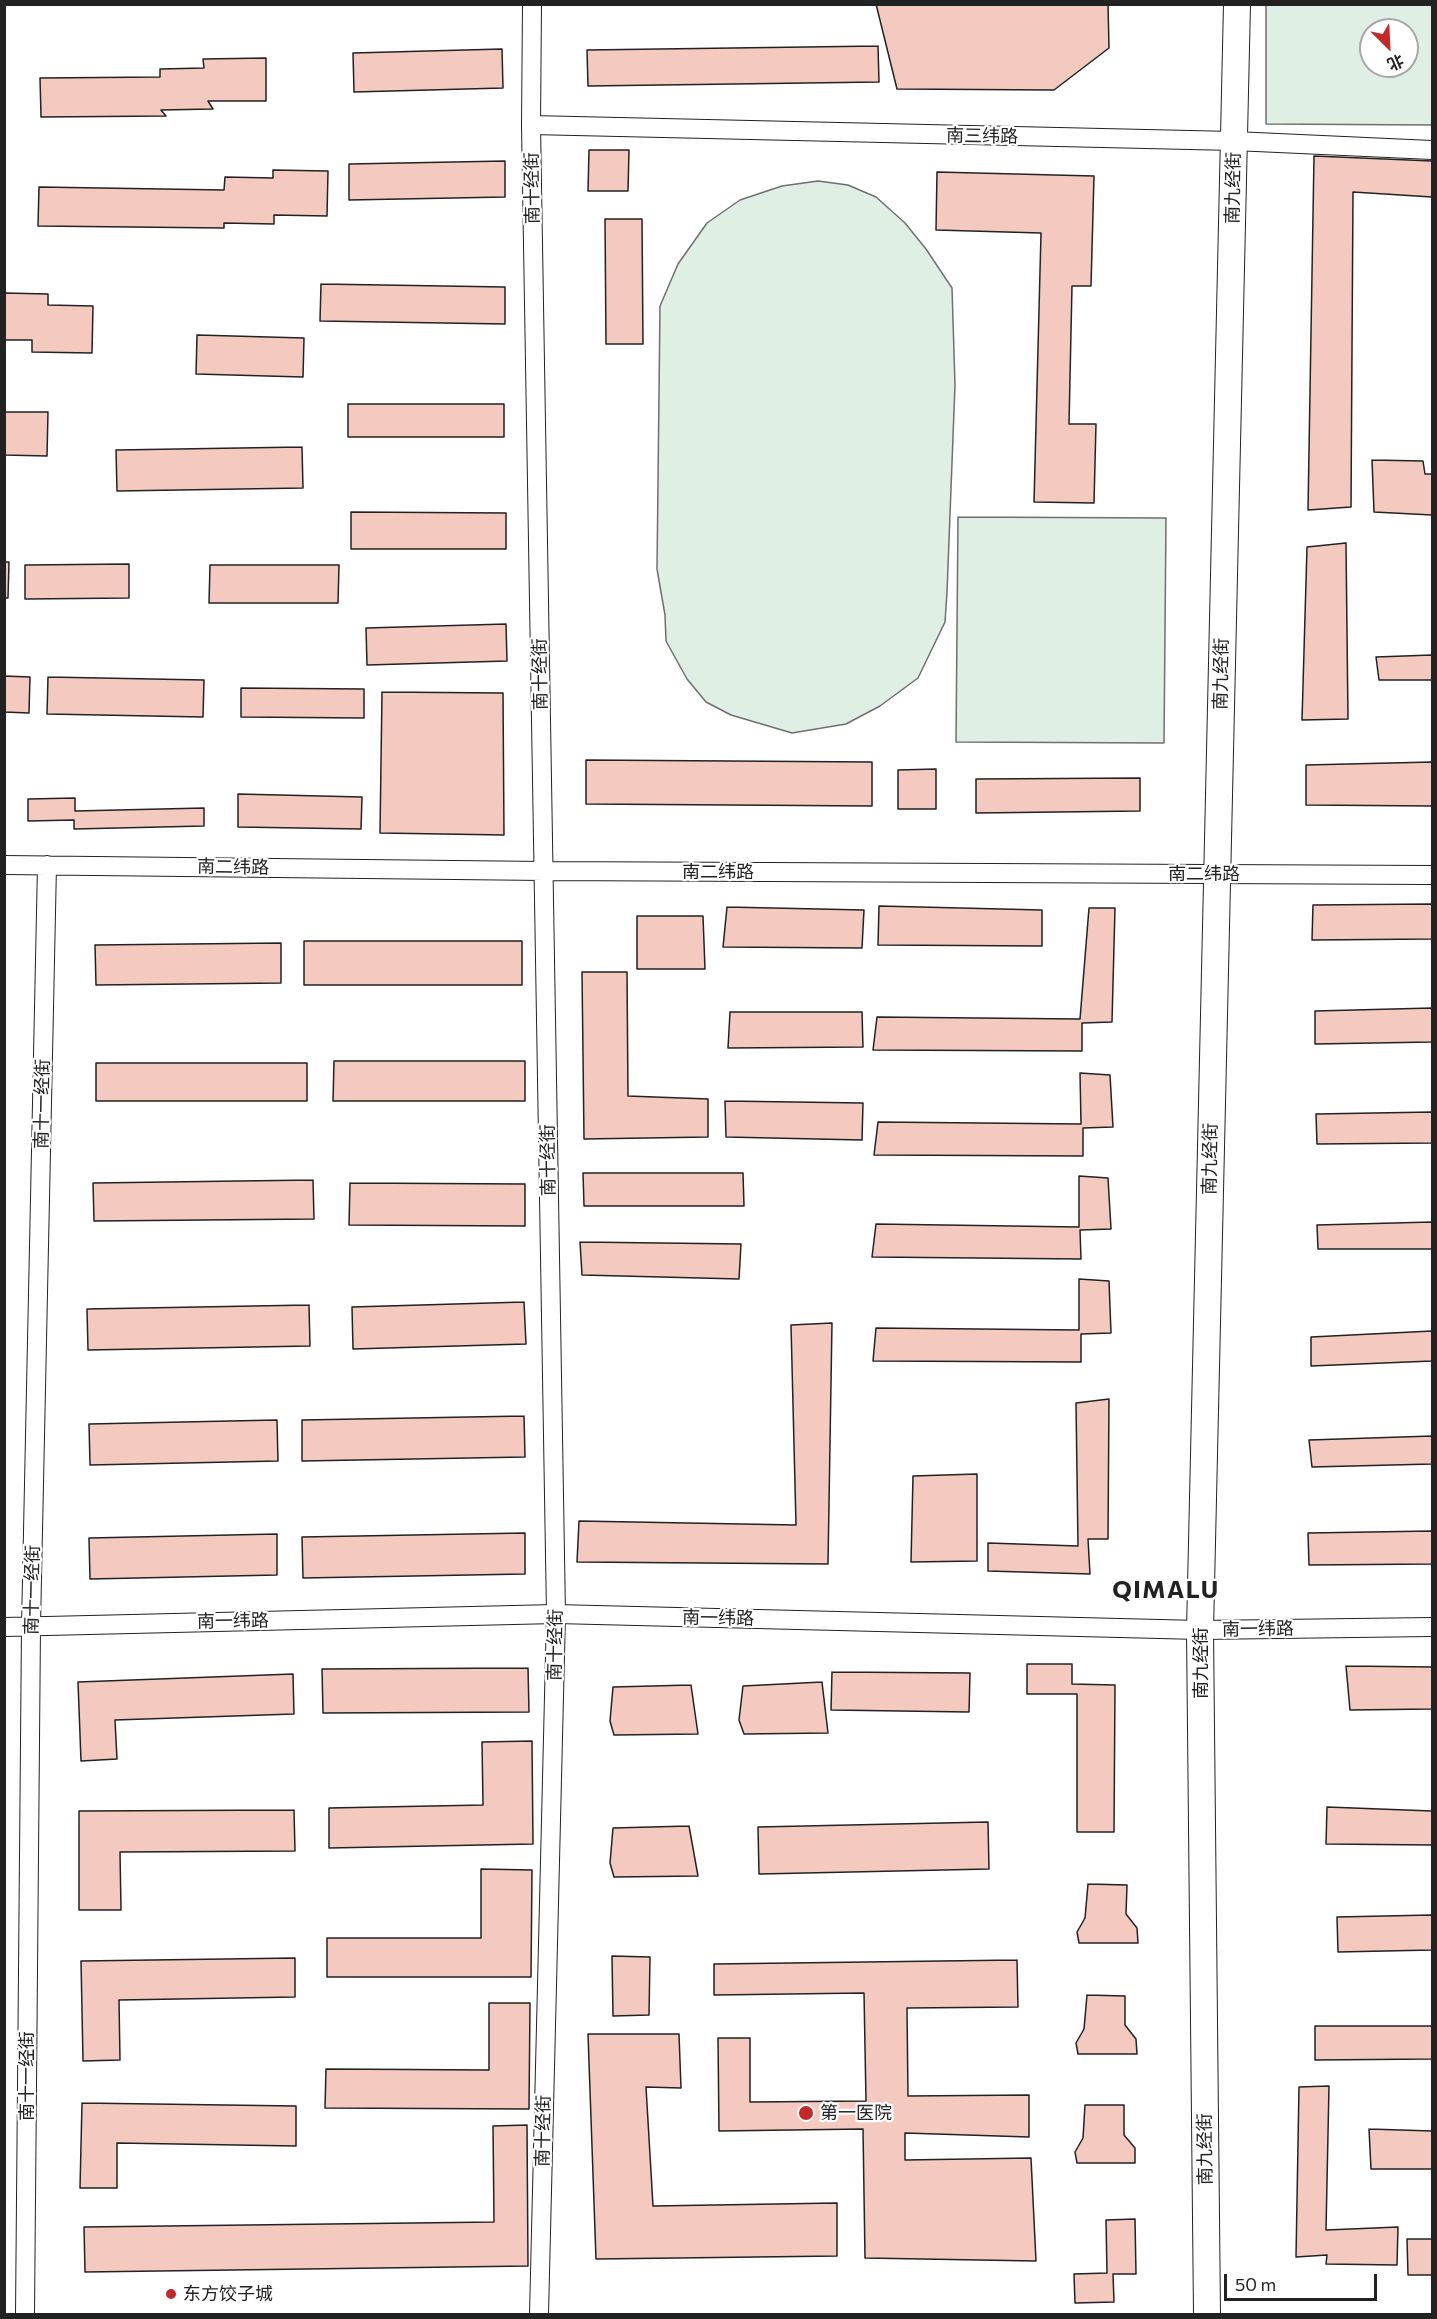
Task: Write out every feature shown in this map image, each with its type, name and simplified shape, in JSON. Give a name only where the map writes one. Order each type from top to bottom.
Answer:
[{"type":"main road","name":"南九经街","points":[[1207,2314],[1200,1630],[1237,4]]},
{"type":"street","name":"南十经街","points":[[532,4],[531,125],[556,1614],[539,2314]]},
{"type":"street","name":"南三纬路","points":[[531,125],[1234,141],[1432,150]]},
{"type":"street","name":"南二纬路","points":[[4,865],[544,872],[1432,875]]},
{"type":"street","name":"南十一经街","points":[[25,2314],[31,1626],[47,865]]},
{"type":"street","name":"南一纬路","points":[[4,1627],[556,1614],[1200,1630],[1432,1627]]},
{"type":"green space","points":[[1266,5],[1432,5],[1432,125],[1266,124]]},
{"type":"green space","points":[[818,181],[848,185],[876,197],[905,223],[952,288],[955,385],[947,592],[945,622],[918,678],[880,706],[846,724],[792,733],[731,715],[706,702],[687,679],[666,641],[665,615],[657,569],[660,306],[678,264],[707,223],[740,200],[782,186]]},
{"type":"green space","points":[[958,517],[1166,518],[1164,743],[956,742]]},
{"type":"building","points":[[876,4],[1108,4],[1109,48],[1054,90],[897,89]]},
{"type":"building","points":[[878,46],[879,82],[588,86],[587,50]]},
{"type":"building","points":[[502,49],[503,88],[354,92],[353,53]]},
{"type":"building","points":[[266,58],[266,101],[208,101],[213,109],[161,110],[166,116],[41,117],[40,78],[160,77],[160,69],[204,68],[203,59]]},
{"type":"building","points":[[589,150],[629,150],[628,191],[588,191]]},
{"type":"building","points":[[1314,156],[1432,161],[1432,197],[1353,192],[1351,507],[1308,510]]},
{"type":"building","points":[[505,161],[505,197],[349,200],[349,164]]},
{"type":"building","points":[[273,170],[328,171],[327,216],[274,215],[274,224],[224,223],[224,228],[38,226],[39,187],[224,190],[225,177],[273,178]]},
{"type":"building","points":[[937,172],[1094,176],[1091,286],[1072,286],[1069,424],[1096,424],[1094,503],[1034,502],[1041,233],[936,230]]},
{"type":"building","points":[[605,219],[642,219],[643,344],[606,344]]},
{"type":"building","points":[[321,284],[505,287],[505,324],[320,321]]},
{"type":"building","points":[[4,293],[48,294],[48,305],[93,306],[92,353],[32,352],[32,340],[4,340]]},
{"type":"building","points":[[197,335],[304,338],[303,377],[196,374]]},
{"type":"building","points":[[348,404],[504,404],[504,437],[348,437]]},
{"type":"building","points":[[4,412],[48,412],[47,456],[4,455]]},
{"type":"building","points":[[302,447],[303,488],[117,491],[116,450]]},
{"type":"building","points":[[1372,460],[1423,461],[1425,474],[1432,474],[1432,515],[1374,512]]},
{"type":"building","points":[[351,512],[506,513],[506,549],[351,549]]},
{"type":"building","points":[[1346,543],[1348,719],[1302,720],[1307,547]]},
{"type":"building","points":[[4,562],[9,562],[8,598],[4,598]]},
{"type":"building","points":[[129,564],[129,598],[25,599],[25,565]]},
{"type":"building","points":[[210,565],[339,565],[338,603],[209,603]]},
{"type":"building","points":[[506,624],[507,661],[367,665],[366,628]]},
{"type":"building","points":[[1432,655],[1432,680],[1379,680],[1376,657]]},
{"type":"building","points":[[4,676],[30,677],[29,713],[4,712]]},
{"type":"building","points":[[48,677],[204,680],[203,717],[47,714]]},
{"type":"building","points":[[241,688],[364,689],[364,718],[241,717]]},
{"type":"building","points":[[382,692],[503,693],[504,835],[380,833]]},
{"type":"building","points":[[586,760],[872,762],[872,806],[586,804]]},
{"type":"building","points":[[1432,762],[1432,806],[1306,805],[1306,765]]},
{"type":"building","points":[[936,769],[936,809],[898,809],[898,770]]},
{"type":"building","points":[[1140,778],[1140,811],[976,813],[976,779]]},
{"type":"building","points":[[238,794],[362,797],[361,829],[238,827]]},
{"type":"building","points":[[75,798],[75,811],[204,808],[204,826],[74,829],[74,820],[28,821],[28,799]]},
{"type":"building","points":[[1432,904],[1432,939],[1312,940],[1313,905]]},
{"type":"building","points":[[879,906],[1042,910],[1042,946],[878,945]]},
{"type":"building","points":[[727,907],[864,910],[862,948],[723,947]]},
{"type":"building","points":[[1089,908],[1115,908],[1112,1022],[1082,1023],[1082,1051],[873,1050],[877,1017],[1080,1019]]},
{"type":"building","points":[[637,916],[703,916],[705,969],[637,969]]},
{"type":"building","points":[[304,941],[522,941],[522,985],[304,985]]},
{"type":"building","points":[[281,943],[281,983],[96,985],[95,945]]},
{"type":"building","points":[[582,972],[627,972],[628,1096],[708,1099],[708,1137],[584,1139]]},
{"type":"building","points":[[1432,1008],[1432,1042],[1315,1044],[1315,1011]]},
{"type":"building","points":[[730,1012],[862,1012],[863,1047],[728,1048]]},
{"type":"building","points":[[334,1061],[525,1061],[525,1101],[333,1101]]},
{"type":"building","points":[[96,1063],[307,1063],[307,1101],[96,1101]]},
{"type":"building","points":[[1080,1073],[1110,1075],[1113,1127],[1083,1128],[1083,1156],[874,1155],[878,1122],[1081,1124]]},
{"type":"building","points":[[725,1101],[863,1103],[862,1140],[726,1137]]},
{"type":"building","points":[[1432,1112],[1432,1143],[1317,1144],[1316,1114]]},
{"type":"building","points":[[583,1173],[743,1173],[744,1206],[584,1206]]},
{"type":"building","points":[[1079,1176],[1108,1178],[1111,1229],[1080,1230],[1081,1259],[872,1257],[876,1224],[1079,1227]]},
{"type":"building","points":[[313,1180],[314,1219],[94,1221],[93,1183]]},
{"type":"building","points":[[350,1183],[525,1184],[525,1226],[349,1225]]},
{"type":"building","points":[[1432,1222],[1432,1249],[1318,1249],[1317,1225]]},
{"type":"building","points":[[580,1242],[741,1244],[739,1279],[582,1275]]},
{"type":"building","points":[[1079,1279],[1109,1281],[1111,1333],[1081,1334],[1081,1362],[873,1361],[876,1328],[1079,1330]]},
{"type":"building","points":[[524,1302],[526,1344],[353,1349],[352,1307]]},
{"type":"building","points":[[309,1305],[310,1346],[88,1350],[87,1309]]},
{"type":"building","points":[[832,1323],[828,1564],[577,1562],[579,1521],[796,1525],[791,1325]]},
{"type":"building","points":[[1432,1331],[1432,1361],[1311,1366],[1311,1337]]},
{"type":"building","points":[[1109,1399],[1108,1539],[1088,1539],[1090,1574],[988,1571],[988,1543],[1078,1546],[1076,1403]]},
{"type":"building","points":[[524,1416],[525,1457],[302,1461],[302,1420]]},
{"type":"building","points":[[277,1420],[278,1461],[90,1465],[89,1424]]},
{"type":"building","points":[[1432,1436],[1432,1464],[1312,1467],[1309,1440]]},
{"type":"building","points":[[977,1474],[977,1561],[911,1562],[913,1476]]},
{"type":"building","points":[[1432,1531],[1432,1564],[1309,1565],[1308,1533]]},
{"type":"building","points":[[525,1533],[525,1574],[303,1578],[302,1537]]},
{"type":"building","points":[[277,1534],[277,1575],[90,1579],[89,1538]]},
{"type":"building","points":[[1027,1664],[1072,1664],[1072,1684],[1115,1685],[1114,1832],[1077,1832],[1077,1694],[1027,1694]]},
{"type":"building","points":[[1346,1666],[1432,1667],[1432,1709],[1350,1710]]},
{"type":"building","points":[[528,1668],[529,1712],[323,1713],[322,1669]]},
{"type":"building","points":[[832,1672],[970,1673],[969,1712],[831,1710]]},
{"type":"building","points":[[293,1674],[294,1714],[115,1720],[117,1759],[81,1761],[78,1682]]},
{"type":"building","points":[[822,1682],[828,1733],[744,1734],[739,1720],[743,1686]]},
{"type":"building","points":[[691,1685],[698,1734],[614,1735],[610,1721],[613,1687]]},
{"type":"building","points":[[532,1741],[533,1844],[329,1848],[329,1808],[483,1805],[482,1742]]},
{"type":"building","points":[[1327,1807],[1432,1811],[1432,1845],[1326,1844]]},
{"type":"building","points":[[294,1810],[295,1851],[120,1852],[121,1910],[79,1910],[79,1811]]},
{"type":"building","points":[[988,1822],[989,1869],[759,1874],[758,1827]]},
{"type":"building","points":[[689,1826],[698,1876],[614,1877],[610,1863],[613,1828]]},
{"type":"building","points":[[481,1869],[532,1870],[531,1977],[327,1977],[327,1938],[481,1938]]},
{"type":"building","points":[[1088,1884],[1127,1885],[1126,1914],[1137,1928],[1138,1943],[1079,1943],[1077,1932],[1085,1918]]},
{"type":"building","points":[[1432,1915],[1432,1950],[1338,1952],[1337,1917]]},
{"type":"building","points":[[612,1956],[650,1957],[649,2015],[613,2016]]},
{"type":"building","points":[[295,1958],[295,1997],[119,2000],[120,2060],[83,2061],[81,1961]]},
{"type":"building","points":[[1017,1960],[1018,2007],[907,2008],[908,2096],[1029,2095],[1029,2137],[905,2133],[905,2160],[1031,2158],[1036,2261],[865,2258],[863,2129],[719,2131],[718,2038],[750,2038],[750,2102],[866,2101],[864,1993],[714,1995],[714,1964]]},
{"type":"building","points":[[1087,1995],[1125,1996],[1125,2025],[1136,2039],[1137,2054],[1078,2054],[1076,2043],[1084,2029]]},
{"type":"building","points":[[489,2003],[530,2003],[529,2109],[325,2108],[326,2069],[489,2070]]},
{"type":"building","points":[[1315,2026],[1432,2026],[1432,2059],[1315,2060]]},
{"type":"building","points":[[588,2034],[679,2034],[681,2088],[646,2087],[653,2206],[837,2203],[837,2256],[596,2259]]},
{"type":"building","points":[[1329,2086],[1326,2230],[1398,2227],[1397,2265],[1326,2264],[1327,2255],[1296,2257],[1299,2087]]},
{"type":"building","points":[[82,2103],[296,2106],[296,2146],[117,2143],[117,2188],[80,2188]]},
{"type":"building","points":[[1085,2105],[1124,2105],[1124,2135],[1135,2148],[1135,2163],[1077,2163],[1075,2152],[1083,2138]]},
{"type":"building","points":[[527,2125],[528,2266],[85,2272],[84,2227],[494,2222],[493,2126]]},
{"type":"building","points":[[1369,2129],[1432,2131],[1432,2169],[1371,2169]]},
{"type":"building","points":[[1135,2219],[1136,2274],[1113,2274],[1114,2302],[1075,2303],[1074,2274],[1107,2273],[1106,2220]]},
{"type":"building","points":[[1407,2239],[1432,2239],[1432,2275],[1408,2275]]},
{"type":"place","name":"第一医院","points":[[806,2113]]},
{"type":"place","name":"东方饺子城","points":[[171,2294]]},
{"type":"district","name":"QIMALU","points":[[1166,1590]]}]
